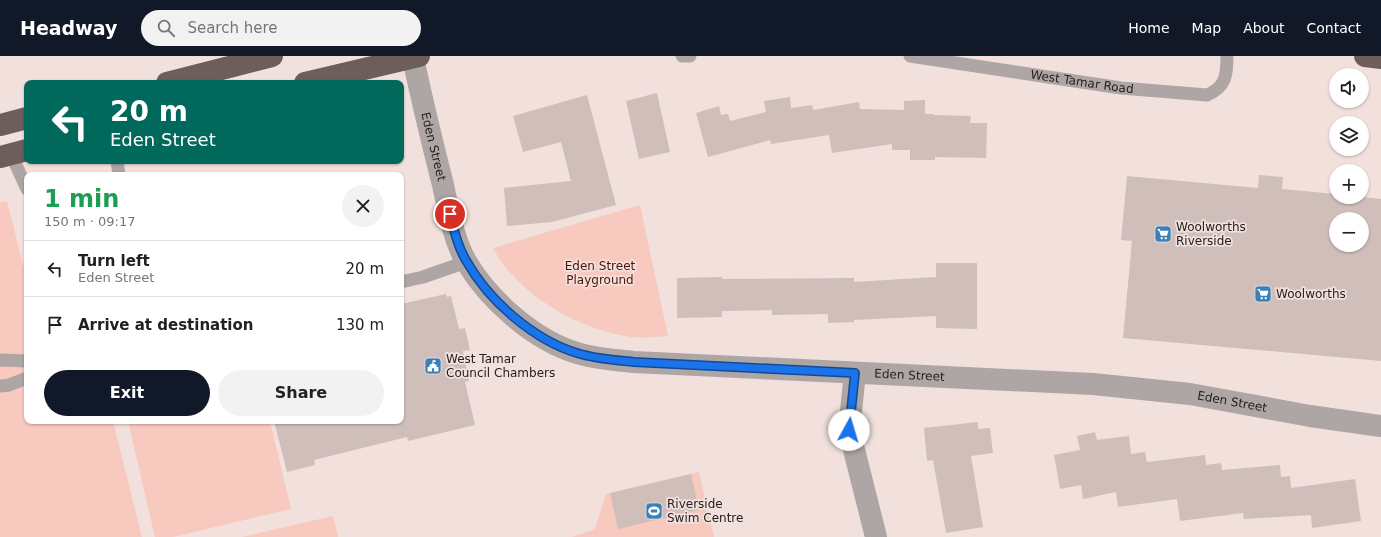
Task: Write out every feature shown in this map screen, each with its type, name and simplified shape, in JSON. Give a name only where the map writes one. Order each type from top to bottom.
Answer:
[{"type":"highway","points":[[179,80],[272,56]]},
{"type":"highway","points":[[1365,56],[1381,58]]},
{"type":"highway","points":[[318,80],[416,57]]},
{"type":"highway","points":[[0,124],[24,119]]},
{"type":"street","name":"Eden Street","points":[[416,57],[453,229],[466,262],[500,305],[538,335],[556,345],[577,353],[602,359],[634,362],[1100,385],[1190,394],[1310,416],[1381,426]]},
{"type":"street","points":[[855,373],[849,430],[876,537]]},
{"type":"lane","points":[[682,56],[690,56]]},
{"type":"lane","name":"West Tamar Road","points":[[910,56],[1122,88],[1207,94],[1217,91],[1223,83],[1227,70],[1227,56]]},
{"type":"lane","points":[[12,154],[24,182]]},
{"type":"lane","points":[[404,281],[423,277],[466,262]]},
{"type":"lane","points":[[0,360],[24,361]]},
{"type":"lane","points":[[0,386],[24,379]]},
{"type":"green space","points":[[7,201],[24,268],[24,424],[114,424],[142,537],[0,537],[0,202]]},
{"type":"green space","name":"Eden Street Playground","points":[[640,205],[668,336],[631,337],[591,327],[571,318],[552,308],[518,281],[504,265],[493,248]]},
{"type":"green space","points":[[129,424],[271,424],[291,509],[173,537],[155,537]]},
{"type":"green space","name":"Riverside Swim Centre","points":[[699,472],[714,537],[572,537],[595,529],[606,494]]},
{"type":"green space","points":[[333,516],[338,537],[242,537]]},
{"type":"building","points":[[657,93],[670,152],[639,159],[626,101]]},
{"type":"building","points":[[587,95],[616,205],[552,222],[507,226],[504,188],[571,181],[561,142],[523,152],[513,116]]},
{"type":"building","points":[[790,97],[791,108],[812,105],[813,110],[859,102],[860,109],[904,110],[904,101],[925,100],[925,114],[971,116],[970,123],[987,123],[986,158],[935,157],[935,160],[910,160],[910,150],[892,150],[892,144],[832,153],[829,135],[771,144],[770,140],[708,157],[696,113],[719,106],[721,115],[728,114],[730,121],[766,112],[764,101]]},
{"type":"building","points":[[1259,175],[1283,177],[1282,189],[1329,193],[1329,204],[1369,204],[1369,198],[1381,199],[1381,361],[1123,338],[1132,241],[1121,240],[1127,176],[1258,188]]},
{"type":"building","points":[[936,263],[977,263],[977,329],[936,328],[936,316],[854,320],[854,322],[828,323],[828,314],[772,315],[772,310],[722,311],[722,317],[677,318],[677,278],[854,278],[854,282],[936,277]]},
{"type":"building","name":"West Tamar Council Chambers","points":[[446,294],[447,297],[451,296],[459,329],[465,328],[470,350],[463,351],[469,381],[465,382],[475,425],[408,441],[407,437],[314,460],[315,465],[287,472],[275,424],[404,424],[404,303]]},
{"type":"building","points":[[978,422],[978,429],[990,428],[993,453],[971,456],[983,527],[946,533],[933,460],[927,461],[924,428]]},
{"type":"building","points":[[1095,432],[1097,440],[1129,436],[1131,454],[1145,452],[1147,462],[1205,455],[1206,465],[1221,463],[1222,470],[1280,465],[1281,477],[1290,476],[1291,488],[1355,479],[1361,521],[1312,528],[1311,515],[1244,519],[1243,513],[1180,521],[1177,499],[1118,507],[1116,492],[1083,499],[1081,485],[1060,489],[1054,455],[1080,450],[1077,436]]},
{"type":"building","points":[[691,474],[699,510],[618,529],[610,493]]},
{"type":"place","name":"Woolworths Riverside","points":[[1163,234]]},
{"type":"place","name":"Woolworths","points":[[1263,294]]},
{"type":"place","name":"West Tamar Council Chambers","points":[[433,366]]},
{"type":"place","name":"Riverside Swim Centre","points":[[654,511]]},
{"type":"route","points":[[450,214],[453,229],[466,262],[484,287],[500,305],[538,335],[556,345],[577,353],[602,359],[634,362],[855,373],[849,430]]}]
